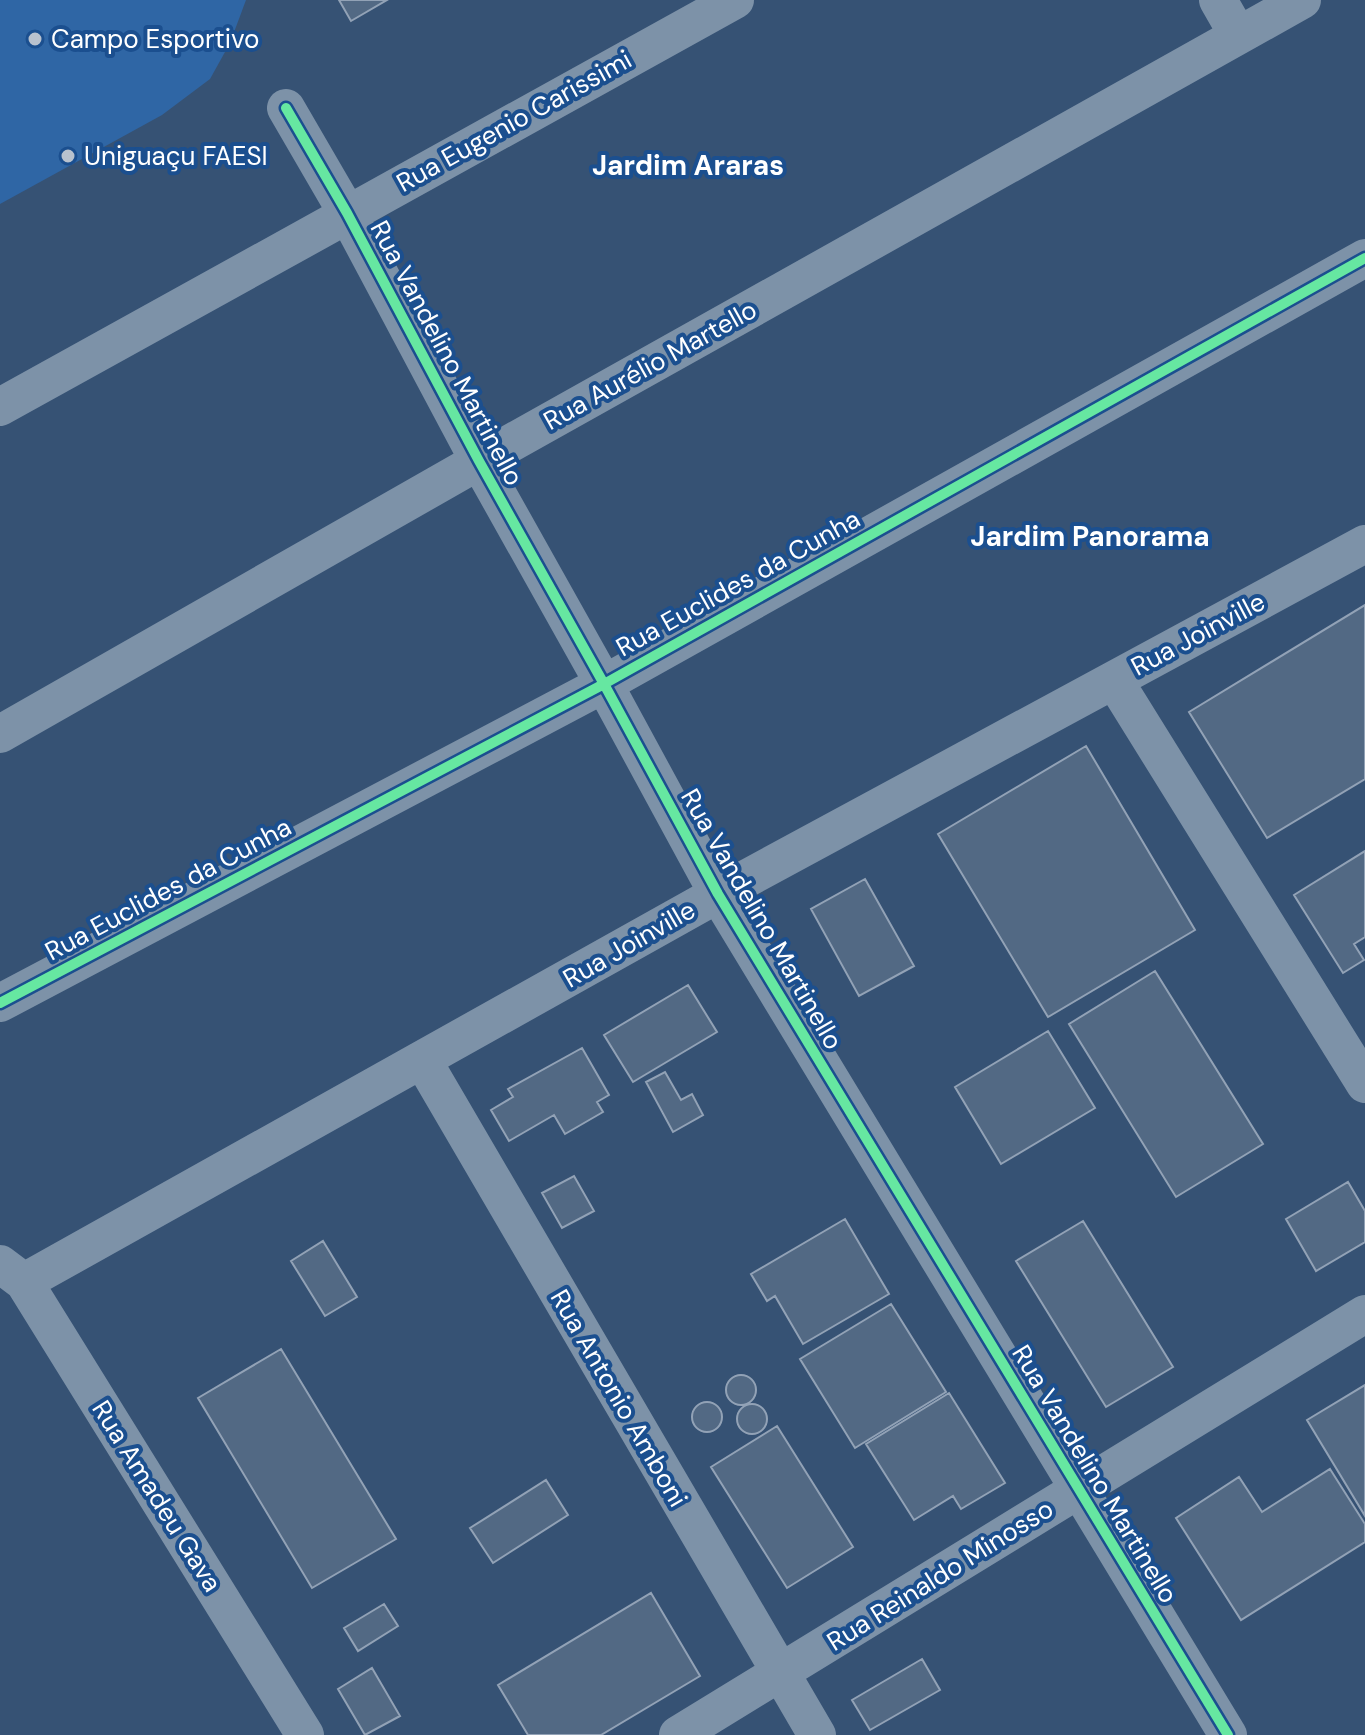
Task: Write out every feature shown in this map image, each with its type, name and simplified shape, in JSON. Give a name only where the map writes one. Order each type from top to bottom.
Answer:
[{"type":"street","name":"Rua Eugenio Carissimi","points":[[0,407],[735,0]]},
{"type":"street","points":[[1218,0],[1238,35]]},
{"type":"street","name":"Rua Aurélio Martello","points":[[0,734],[479,461],[1302,0]]},
{"type":"street","name":"Rua Vandelino Martinello","points":[[286,108],[347,213],[479,461],[718,894],[1228,1735]]},
{"type":"street","name":"Rua Euclides da Cunha","points":[[0,1003],[604,684],[1365,258]]},
{"type":"street","name":"Rua Joinville","points":[[12,1273],[423,1061],[718,894],[1365,544]]},
{"type":"street","points":[[1114,680],[1365,1084]]},
{"type":"street","name":"Rua Antonio Amboni","points":[[423,1061],[817,1735]]},
{"type":"street","name":"Rua Amadeu Gava","points":[[12,1273],[305,1735]]},
{"type":"street","name":"Rua Reinaldo Minosso","points":[[678,1735],[1365,1314]]},
{"type":"shaded area","name":"Uniguaçu FAESI","points":[[0,0],[246,0],[230,43],[210,79],[162,115],[0,204]]},
{"type":"building","points":[[339,0],[387,0],[351,21]]},
{"type":"building","points":[[1365,605],[1365,779],[1267,838],[1189,712]]},
{"type":"building","points":[[1086,746],[1195,930],[1048,1017],[938,834]]},
{"type":"building","points":[[1365,851],[1365,937],[1354,944],[1364,960],[1343,973],[1294,895]]},
{"type":"building","points":[[865,879],[914,966],[859,996],[811,909]]},
{"type":"building","points":[[1155,971],[1263,1144],[1176,1197],[1069,1024]]},
{"type":"building","points":[[688,985],[717,1032],[633,1082],[604,1035]]},
{"type":"building","points":[[1048,1031],[1095,1108],[1001,1164],[955,1087]]},
{"type":"building","points":[[582,1048],[609,1095],[597,1102],[603,1112],[565,1134],[554,1115],[509,1141],[491,1110],[513,1097],[508,1089]]},
{"type":"building","points":[[665,1072],[681,1100],[692,1094],[703,1115],[673,1132],[646,1082]]},
{"type":"building","points":[[574,1176],[594,1211],[562,1228],[542,1193]]},
{"type":"building","points":[[1348,1182],[1365,1211],[1365,1242],[1316,1271],[1286,1219]]},
{"type":"building","points":[[845,1219],[889,1294],[803,1344],[775,1296],[767,1301],[751,1274]]},
{"type":"building","points":[[1083,1221],[1173,1367],[1106,1407],[1016,1261]]},
{"type":"building","points":[[323,1241],[357,1297],[325,1316],[291,1261]]},
{"type":"building","points":[[891,1304],[946,1392],[855,1448],[800,1359]]},
{"type":"building","points":[[281,1349],[396,1539],[312,1588],[198,1398]]},
{"type":"building","points":[[741,1375],[751,1380],[756,1390],[751,1400],[741,1405],[731,1400],[726,1390],[731,1380]]},
{"type":"building","points":[[1365,1385],[1365,1516],[1307,1420]]},
{"type":"building","points":[[949,1393],[1005,1483],[961,1509],[953,1496],[914,1520],[866,1444]]},
{"type":"building","points":[[707,1402],[717,1407],[722,1417],[717,1427],[707,1432],[697,1427],[692,1417],[697,1407]]},
{"type":"building","points":[[752,1404],[762,1409],[767,1419],[762,1429],[752,1434],[742,1429],[737,1419],[742,1409]]},
{"type":"building","points":[[777,1426],[853,1547],[787,1588],[711,1467]]},
{"type":"building","points":[[1330,1469],[1365,1524],[1365,1542],[1241,1620],[1176,1518],[1239,1477],[1262,1512]]},
{"type":"building","points":[[546,1480],[568,1515],[493,1563],[470,1528]]},
{"type":"building","points":[[651,1593],[700,1676],[601,1735],[528,1735],[498,1685]]},
{"type":"building","points":[[384,1604],[398,1626],[358,1651],[344,1628]]},
{"type":"building","points":[[922,1659],[940,1690],[870,1730],[852,1700]]},
{"type":"building","points":[[372,1668],[400,1716],[365,1735],[338,1689]]},
{"type":"cycle path","points":[[286,108],[347,213],[479,461],[718,894],[1228,1735]]},
{"type":"cycle path","points":[[0,1003],[604,684],[1365,258]]},
{"type":"place","name":"Campo Esportivo","points":[[35,39]]},
{"type":"place","name":"Uniguaçu FAESI","points":[[68,156]]},
{"type":"district","name":"Jardim Araras","points":[[688,165]]},
{"type":"district","name":"Jardim Panorama","points":[[1090,536]]}]
